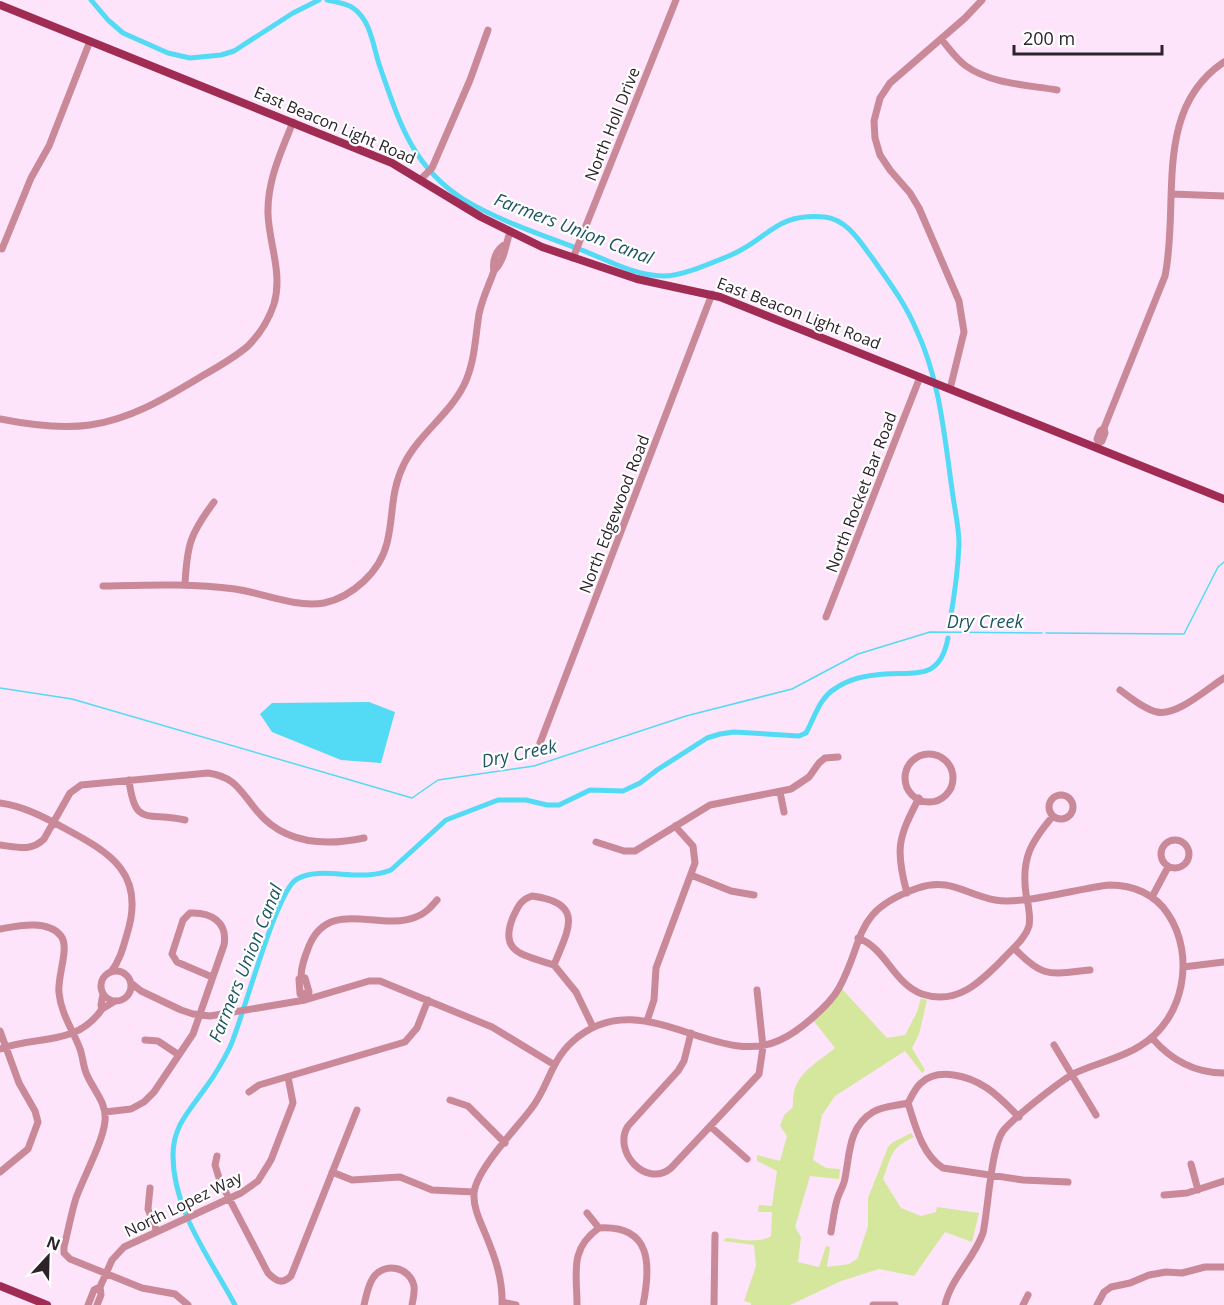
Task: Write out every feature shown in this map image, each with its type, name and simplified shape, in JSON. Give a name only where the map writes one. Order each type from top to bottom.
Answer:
[{"type":"main road","name":"East Beacon Light Road","points":[[0,5],[392,163],[421,179],[455,203],[510,232],[575,251],[637,279],[712,294],[924,379],[1098,445],[1224,499]]},
{"type":"main road","points":[[0,1286],[46,1305]]},
{"type":"street","name":"North Holl Drive","points":[[575,251],[676,0]]},
{"type":"street","points":[[950,389],[964,332],[959,301],[919,208],[883,161],[874,133],[876,109],[886,87],[965,18],[982,0]]},
{"type":"street","points":[[421,179],[430,170],[470,80],[488,30]]},
{"type":"street","points":[[941,39],[963,63],[977,73],[1057,90]]},
{"type":"street","points":[[2,249],[31,178],[49,146],[90,41]]},
{"type":"street","points":[[1098,445],[1102,441],[1104,428],[1165,276],[1169,253],[1174,147],[1182,114],[1200,84],[1224,62]]},
{"type":"street","points":[[0,419],[65,427],[113,420],[153,405],[249,345],[261,330],[274,303],[278,277],[268,216],[270,190],[277,161],[293,122]]},
{"type":"street","points":[[1172,194],[1224,196]]},
{"type":"street","points":[[103,586],[185,584],[235,589],[304,604],[324,603],[340,597],[368,578],[387,543],[392,502],[404,464],[417,443],[452,404],[464,386],[472,364],[480,312],[494,272],[495,259],[500,247],[506,244],[510,232]]},
{"type":"street","name":"North Edgewood Road","points":[[540,743],[712,294]]},
{"type":"street","name":"North Rocket Bar Road","points":[[826,617],[924,379]]},
{"type":"street","points":[[185,584],[187,554],[191,537],[197,524],[214,502]]},
{"type":"street","points":[[1120,690],[1155,712],[1167,713],[1179,708],[1224,678]]},
{"type":"street","points":[[925,754],[944,759],[950,765],[953,774],[949,791],[935,802],[919,798],[911,795],[907,789],[905,781],[910,763],[916,757],[925,754]]},
{"type":"street","points":[[596,842],[624,851],[635,851],[715,803],[780,792],[801,784],[825,758],[838,757]]},
{"type":"street","points":[[0,845],[32,848],[44,839],[70,793],[76,788],[92,783],[208,773],[219,775],[235,783],[258,813],[287,834],[318,843],[364,838]]},
{"type":"street","points":[[129,780],[131,797],[138,811],[155,818],[169,817],[185,820]]},
{"type":"street","points":[[780,792],[784,812]]},
{"type":"street","points":[[908,893],[900,866],[900,845],[905,824],[919,798]]},
{"type":"street","points":[[0,803],[24,808],[107,852],[125,874],[131,891],[130,924],[119,961],[102,981],[102,1009]]},
{"type":"street","points":[[858,938],[873,945],[911,988],[924,994],[941,997],[970,990],[1024,937],[1028,926],[1024,877],[1028,854],[1035,838],[1053,816]]},
{"type":"street","points":[[647,1021],[654,1000],[656,968],[695,862],[695,851],[675,826]]},
{"type":"street","points":[[1174,839],[1181,840],[1187,845],[1190,853],[1188,861],[1184,866],[1168,867],[1161,857],[1162,846],[1174,839]]},
{"type":"street","points":[[1152,897],[1168,867]]},
{"type":"street","points":[[691,875],[731,891],[754,895]]},
{"type":"street","points":[[516,1305],[502,1303],[500,1272],[476,1209],[474,1192],[480,1176],[534,1106],[553,1064],[572,1042],[593,1027],[618,1020],[647,1021],[740,1046],[763,1047],[790,1035],[828,1003],[843,980],[866,922],[877,910],[924,886],[960,887],[995,900],[1005,901],[1110,885],[1133,888],[1152,897],[1166,911],[1173,923],[1181,948],[1182,987],[1171,1015],[1152,1038],[1133,1051],[1072,1075],[1004,1130],[998,1139],[981,1239],[952,1287],[945,1305]]},
{"type":"street","points":[[554,966],[569,926],[569,916],[566,909],[559,905],[532,896],[519,904],[508,930],[508,939],[512,948],[554,966],[576,992],[593,1027]]},
{"type":"street","points":[[305,997],[300,994],[299,979],[306,955],[319,928],[327,922],[339,919],[410,920],[428,910],[437,900]]},
{"type":"street","points":[[105,1112],[131,1109],[144,1102],[154,1092],[193,1034],[224,945],[225,938],[221,924],[215,918],[206,914],[190,913],[186,916],[172,954],[177,962],[212,977]]},
{"type":"street","points":[[0,929],[44,926],[55,930],[60,935],[65,947],[59,976],[59,992],[63,1011],[80,1047],[87,1074],[101,1098],[105,1112],[103,1129],[76,1199],[64,1253],[70,1259],[142,1288],[175,1294],[188,1305]]},
{"type":"street","points":[[1014,948],[1031,966],[1045,973],[1090,970]]},
{"type":"street","points":[[119,961],[131,983],[141,991],[182,1010],[210,1016],[242,1011],[369,981],[380,981],[492,1027],[553,1064]]},
{"type":"street","points":[[1183,967],[1224,962]]},
{"type":"street","points":[[111,972],[122,972],[126,975]]},
{"type":"street","points":[[127,996],[131,983]]},
{"type":"street","points":[[691,1033],[684,1061],[678,1071],[628,1126],[623,1137],[626,1154],[638,1168],[650,1175],[661,1174],[671,1168],[756,1079],[761,1069],[763,1047],[757,990]]},
{"type":"street","points":[[3,1048],[22,1042],[54,1040],[72,1033],[115,1001],[141,991]]},
{"type":"street","points":[[103,994],[115,1001]]},
{"type":"street","points":[[249,1092],[259,1085],[405,1042],[414,1034],[428,1000]]},
{"type":"street","points":[[0,1031],[3,1048],[38,1122],[28,1149],[0,1171]]},
{"type":"street","points":[[1152,1038],[1168,1054],[1188,1066],[1224,1073]]},
{"type":"street","points":[[145,1040],[158,1041],[179,1055]]},
{"type":"street","points":[[1054,1045],[1096,1115]]},
{"type":"street","points":[[1019,1117],[988,1088],[949,1074],[937,1074],[926,1078],[917,1086],[908,1103],[912,1120],[927,1152],[934,1161],[949,1170],[1068,1182]]},
{"type":"street","name":"North Lopez Way","points":[[97,1305],[101,1295],[100,1287],[118,1252],[229,1199],[258,1181],[271,1160],[293,1103],[293,1091],[288,1077]]},
{"type":"street","points":[[450,1100],[468,1106],[505,1143]]},
{"type":"street","points":[[831,1232],[836,1202],[845,1179],[855,1131],[873,1112],[908,1103]]},
{"type":"street","points":[[217,1156],[215,1165],[229,1199],[268,1273],[281,1282],[291,1276],[357,1110]]},
{"type":"street","points":[[711,1126],[747,1159]]},
{"type":"street","points":[[1191,1164],[1198,1190]]},
{"type":"street","points":[[332,1172],[352,1180],[400,1177],[432,1190],[474,1192]]},
{"type":"street","points":[[1164,1195],[1181,1194],[1224,1181]]},
{"type":"street","points":[[150,1188],[148,1209],[157,1233]]},
{"type":"street","points":[[587,1213],[599,1228]]},
{"type":"street","points":[[577,1305],[577,1255],[585,1239],[599,1228],[612,1227],[633,1236],[641,1245],[649,1273],[643,1305]]},
{"type":"street","points":[[714,1305],[716,1234]]},
{"type":"street","points":[[1097,1305],[1104,1292],[1111,1287],[1130,1283],[1158,1272],[1182,1273],[1205,1267],[1224,1267]]},
{"type":"street","points":[[364,1305],[372,1278],[378,1272],[392,1268],[400,1269],[411,1278],[414,1286],[412,1305]]},
{"type":"street","name":"North Lopez Way","points":[[88,1305],[94,1290],[100,1287]]},
{"type":"street","points":[[1023,1305],[1028,1295]]},
{"type":"street","points":[[873,1305],[895,1305]]},
{"type":"green space","points":[[842,989],[887,1038],[905,1035],[917,1012],[921,998],[927,1000],[919,1034],[912,1048],[925,1070],[922,1073],[905,1051],[835,1096],[822,1115],[813,1160],[826,1168],[840,1169],[839,1179],[810,1176],[795,1227],[801,1237],[798,1262],[819,1267],[826,1246],[830,1247],[827,1267],[849,1264],[857,1259],[868,1226],[868,1198],[888,1147],[911,1133],[914,1137],[900,1145],[893,1153],[883,1179],[901,1208],[921,1216],[936,1212],[937,1207],[979,1213],[972,1242],[945,1232],[914,1276],[879,1269],[841,1281],[790,1305],[751,1305],[744,1301],[756,1266],[754,1245],[723,1241],[726,1238],[760,1240],[771,1236],[772,1212],[758,1212],[759,1205],[772,1206],[777,1171],[757,1161],[757,1155],[780,1161],[787,1136],[780,1126],[784,1115],[793,1107],[796,1087],[805,1072],[835,1048],[813,1020],[834,1001]]},
{"type":"water","points":[[369,702],[395,712],[381,763],[341,760],[272,732],[260,714],[272,703]]},
{"type":"waterway","name":"Farmers Union Canal","points":[[91,0],[123,33],[168,53],[190,58],[221,55],[234,51],[293,13],[319,0]]},
{"type":"waterway","name":"Farmers Union Canal","points":[[327,0],[350,6],[364,20],[401,124],[419,157],[431,172],[463,199],[505,221],[631,270],[663,276],[688,271],[731,255],[774,228],[794,219],[825,217],[840,222],[853,233],[907,310],[924,348],[936,388],[959,537],[957,575],[949,626]]},
{"type":"waterway","name":"Dry Creek","points":[[1046,633],[1184,634],[1218,567],[1224,562]]},
{"type":"waterway","name":"Dry Creek","points":[[0,688],[72,699],[412,798],[438,780],[534,766],[686,716],[792,689],[858,654],[930,632],[1042,633]]},
{"type":"waterway","name":"Farmers Union Canal","points":[[235,1305],[204,1252],[186,1215],[175,1176],[174,1144],[179,1126],[213,1078],[230,1047],[270,930],[289,888],[297,879],[307,875],[366,875],[391,870],[446,820],[498,800],[526,800],[559,805],[590,790],[623,791],[640,783],[707,738],[720,734],[734,732],[799,736],[806,733],[821,702],[836,688],[866,676],[926,671],[939,661],[948,638]]}]
